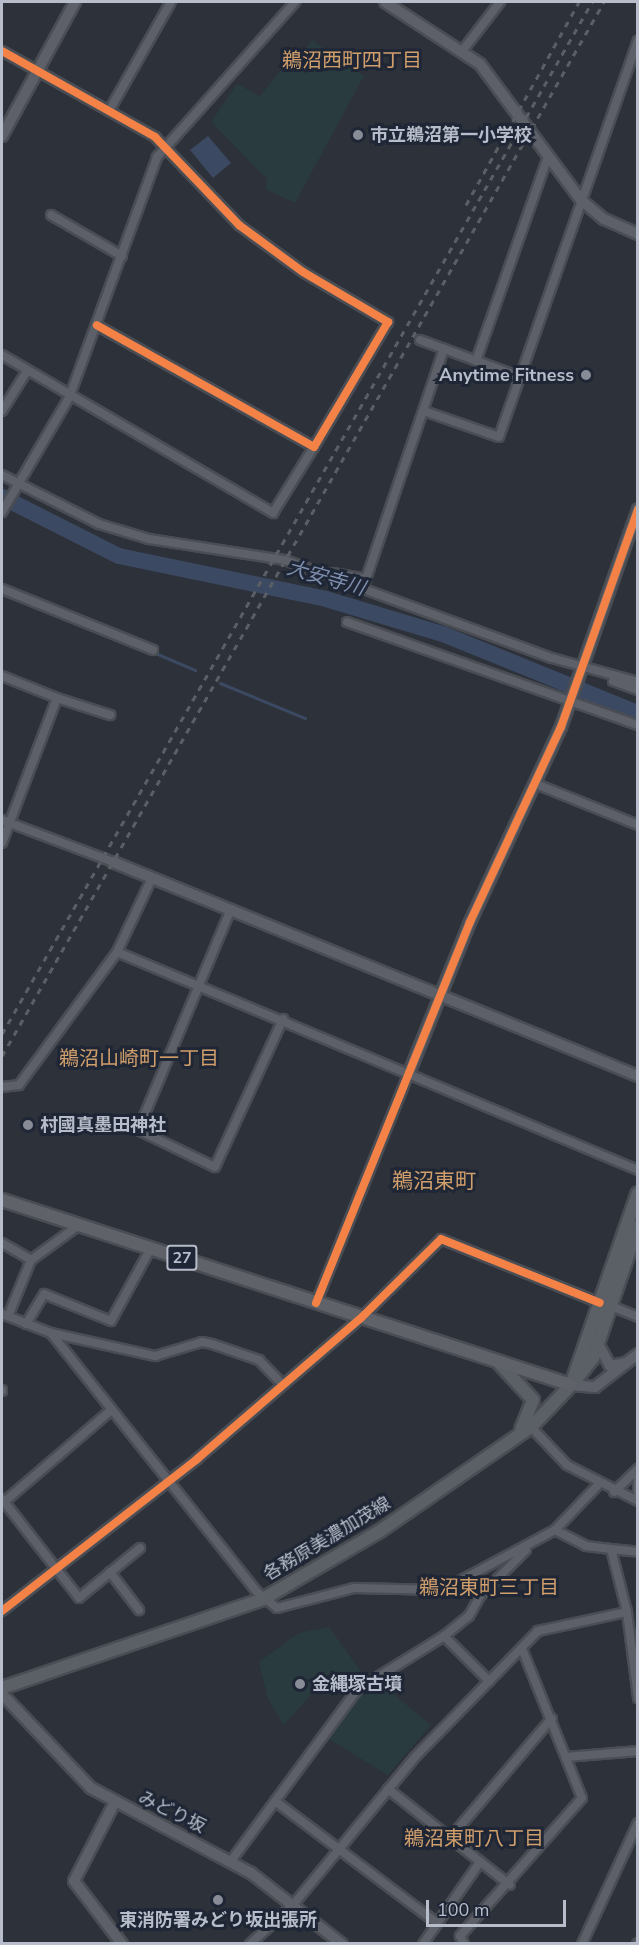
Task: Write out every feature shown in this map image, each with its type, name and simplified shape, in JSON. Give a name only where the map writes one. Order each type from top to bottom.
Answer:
[{"type":"main road","name":"各務原美濃加茂線","points":[[2,1688],[263,1599],[380,1531],[531,1427],[571,1385],[598,1344],[605,1304],[638,1193]]},
{"type":"main road","name":"27","points":[[2,1200],[571,1385]]},
{"type":"main road","name":"各務原美濃加茂線","points":[[571,1385],[638,1226]]},
{"type":"main road","points":[[499,1363],[533,1400],[526,1423],[508,1443]]},
{"type":"street","points":[[2,136],[75,2]]},
{"type":"street","points":[[109,111],[171,2]]},
{"type":"street","points":[[2,512],[69,398],[166,146],[295,2]]},
{"type":"street","points":[[385,2],[463,50],[495,82],[581,200],[604,219],[638,234]]},
{"type":"street","points":[[463,50],[500,2]]},
{"type":"street","points":[[424,411],[499,437],[638,41]]},
{"type":"street","points":[[2,51],[166,146],[239,225],[303,272],[388,322],[273,513],[69,398],[2,355]]},
{"type":"street","points":[[476,361],[548,157]]},
{"type":"street","points":[[51,215],[122,256]]},
{"type":"street","points":[[97,325],[314,447]]},
{"type":"street","points":[[420,340],[520,377]]},
{"type":"street","points":[[323,574],[366,579],[444,349]]},
{"type":"street","points":[[2,411],[27,371]]},
{"type":"street","points":[[2,476],[82,517],[148,539],[266,555],[582,669],[638,682]]},
{"type":"street","points":[[316,1302],[440,994],[536,784],[571,699],[638,509]]},
{"type":"street","points":[[2,589],[153,650]]},
{"type":"street","points":[[347,622],[571,699],[638,725]]},
{"type":"street","points":[[600,672],[638,690]]},
{"type":"street","points":[[2,676],[57,698],[110,715]]},
{"type":"street","points":[[2,843],[5,822],[57,698]]},
{"type":"street","points":[[536,784],[638,825]]},
{"type":"street","points":[[5,822],[231,909],[638,1076]]},
{"type":"street","points":[[2,1087],[19,1085],[117,952],[152,878]]},
{"type":"street","points":[[231,909],[201,986],[138,1130],[215,1167],[283,1019]]},
{"type":"street","points":[[117,952],[283,1019],[638,1170]]},
{"type":"street","points":[[79,1225],[31,1260],[5,1314],[51,1333],[154,1356],[202,1342],[259,1360],[282,1383]]},
{"type":"street","points":[[2,1611],[166,1478],[197,1459],[282,1383],[361,1318],[441,1239],[638,1317]]},
{"type":"street","points":[[2,1243],[31,1260]]},
{"type":"street","points":[[26,1324],[44,1294],[111,1321],[151,1248]]},
{"type":"street","points":[[51,1333],[110,1411],[263,1599],[277,1608],[296,1607],[354,1588],[443,1590],[555,1530],[599,1484]]},
{"type":"street","points":[[598,1344],[610,1366],[628,1361]]},
{"type":"street","points":[[571,1385],[595,1387],[638,1354]]},
{"type":"street","points":[[110,1411],[3,1501],[78,1598],[140,1548]]},
{"type":"street","points":[[531,1427],[555,1456],[599,1484],[638,1502]]},
{"type":"street","points":[[614,1492],[638,1470]]},
{"type":"street","points":[[638,1470],[638,1493]]},
{"type":"street","points":[[555,1530],[576,1543],[638,1552]]},
{"type":"street","points":[[480,1596],[532,1544]]},
{"type":"street","points":[[611,1549],[627,1612],[638,1698]]},
{"type":"street","points":[[497,1562],[506,1570]]},
{"type":"street","points":[[110,1572],[139,1610]]},
{"type":"street","points":[[231,1861],[357,1690],[444,1636],[469,1616],[483,1585],[470,1576]]},
{"type":"street","points":[[250,1944],[293,1905],[388,1789],[522,1648],[551,1625],[627,1612]]},
{"type":"street","points":[[444,1636],[489,1681]]},
{"type":"street","points":[[464,1944],[460,1936],[510,1885],[582,1798],[552,1718],[522,1648]]},
{"type":"street","name":"みどり坂","points":[[2,1694],[75,1775],[115,1802],[231,1861],[293,1905],[342,1944]]},
{"type":"street","points":[[450,1838],[552,1718]]},
{"type":"street","points":[[567,1757],[638,1752]]},
{"type":"street","points":[[388,1789],[510,1885]]},
{"type":"street","points":[[275,1801],[340,1847],[434,1921]]},
{"type":"street","points":[[115,1802],[74,1881],[122,1944]]},
{"type":"street","points":[[582,1944],[634,1838],[638,1823]]},
{"type":"street","points":[[423,1944],[434,1921],[480,1862]]},
{"type":"shaded area","points":[[312,40],[364,76],[295,203],[266,189],[267,179],[211,122],[237,84],[260,96],[282,69],[291,69]]},
{"type":"shaded area","points":[[329,1627],[365,1677],[350,1687],[331,1672],[284,1725],[268,1699],[259,1662],[299,1633]]},
{"type":"shaded area","points":[[379,1682],[431,1725],[388,1775],[324,1736],[360,1691]]},
{"type":"water","points":[[208,136],[231,163],[213,178],[190,150]]},
{"type":"waterway","name":"大安寺川","points":[[2,497],[119,556],[326,599],[443,634],[638,713]]},
{"type":"waterway","points":[[153,652],[195,670]]},
{"type":"waterway","points":[[220,683],[305,718]]},
{"type":"railway","points":[[466,205],[579,2]]},
{"type":"railway","points":[[2,1034],[592,2]]},
{"type":"railway","points":[[2,1056],[604,2]]},
{"type":"cycle path","points":[[2,51],[155,137],[239,225],[303,272],[388,322],[314,447],[97,325]]},
{"type":"cycle path","points":[[316,1303],[470,922],[561,727],[638,509]]},
{"type":"cycle path","points":[[2,1611],[197,1459],[361,1318],[441,1239],[600,1303]]},
{"type":"place","name":"市立鵜沼第一小学校","points":[[358,135]]},
{"type":"place","name":"Anytime Fitness","points":[[586,375]]},
{"type":"place","name":"村國真墨田神社","points":[[28,1125]]},
{"type":"place","name":"金縄塚古墳","points":[[300,1684]]},
{"type":"place","name":"東消防署みどり坂出張所","points":[[218,1900]]},
{"type":"district","name":"鵜沼西町四丁目","points":[[352,60]]},
{"type":"district","name":"鵜沼山崎町一丁目","points":[[139,1058]]},
{"type":"district","name":"鵜沼東町","points":[[434,1181]]},
{"type":"district","name":"鵜沼東町三丁目","points":[[489,1587]]},
{"type":"district","name":"鵜沼東町八丁目","points":[[474,1838]]}]
